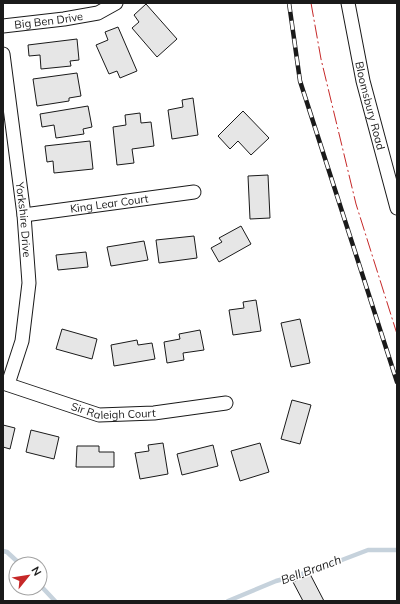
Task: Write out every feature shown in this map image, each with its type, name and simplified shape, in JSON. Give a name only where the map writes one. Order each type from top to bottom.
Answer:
[{"type":"street","name":"Big Ben Drive","points":[[3,26],[64,19],[98,13],[116,3]]},
{"type":"street","name":"Bloomsbury Road","points":[[348,3],[363,81],[396,201]]},
{"type":"street","name":"Yorkshire Drive","points":[[3,54],[24,215],[29,283],[26,318],[22,341],[5,383]]},
{"type":"street","name":"King Lear Court","points":[[24,215],[194,192]]},
{"type":"street","name":"Sir Raleigh Court","points":[[5,383],[99,415],[154,413],[226,403]]},
{"type":"building","points":[[146,4],[177,39],[157,57],[132,28],[139,22],[134,15]]},
{"type":"building","points":[[118,27],[137,71],[120,78],[117,71],[109,74],[96,45],[108,40],[105,32]]},
{"type":"building","points":[[77,39],[79,60],[70,61],[71,66],[41,69],[40,55],[29,56],[28,45]]},
{"type":"building","points":[[77,73],[81,96],[69,98],[69,101],[37,106],[33,79]]},
{"type":"building","points":[[193,98],[198,135],[172,139],[168,110],[183,107],[182,100]]},
{"type":"building","points":[[88,106],[92,127],[83,129],[84,134],[56,138],[54,125],[42,127],[40,114]]},
{"type":"building","points":[[243,111],[269,138],[251,155],[238,141],[230,149],[218,136]]},
{"type":"building","points":[[140,113],[141,123],[151,122],[154,146],[132,149],[134,163],[117,165],[113,127],[126,125],[125,115]]},
{"type":"building","points":[[90,141],[93,169],[54,173],[53,161],[47,162],[45,146]]},
{"type":"building","points":[[268,175],[270,218],[250,219],[248,176]]},
{"type":"building","points":[[241,226],[251,244],[219,262],[211,248],[222,242],[219,238]]},
{"type":"building","points":[[194,236],[197,258],[159,263],[156,240]]},
{"type":"building","points":[[144,241],[148,260],[111,266],[107,247]]},
{"type":"building","points":[[86,252],[88,267],[58,270],[56,255]]},
{"type":"building","points":[[256,300],[261,331],[233,335],[229,310],[244,308],[243,302]]},
{"type":"building","points":[[300,319],[310,363],[291,367],[281,323]]},
{"type":"building","points":[[62,329],[97,339],[92,359],[56,349]]},
{"type":"building","points":[[200,330],[204,350],[183,353],[184,360],[167,363],[164,342],[180,339],[179,334]]},
{"type":"building","points":[[137,340],[138,345],[152,343],[155,359],[114,366],[111,345]]},
{"type":"building","points":[[292,400],[311,405],[300,444],[281,439]]},
{"type":"building","points":[[3,425],[15,428],[10,449],[3,447]]},
{"type":"building","points":[[31,430],[59,437],[54,459],[26,452]]},
{"type":"building","points":[[163,443],[168,474],[140,479],[135,453],[149,451],[148,445]]},
{"type":"building","points":[[260,443],[269,472],[240,481],[231,451]]},
{"type":"building","points":[[213,445],[218,466],[182,475],[177,454]]},
{"type":"building","points":[[77,446],[99,446],[99,452],[114,452],[114,467],[76,467]]},
{"type":"building","points":[[310,574],[324,601],[303,601],[293,582]]},
{"type":"waterway","name":"Bell Branch","points":[[228,601],[276,581],[313,571],[368,550],[397,550]]},
{"type":"waterway","name":"Bell Branch","points":[[3,551],[7,552],[11,556]]},
{"type":"waterway","name":"Bell Branch","points":[[48,594],[55,601]]},
{"type":"railway","points":[[289,3],[300,81],[397,382]]},
{"type":"power","points":[[311,3],[321,59],[356,204],[397,334]]}]
